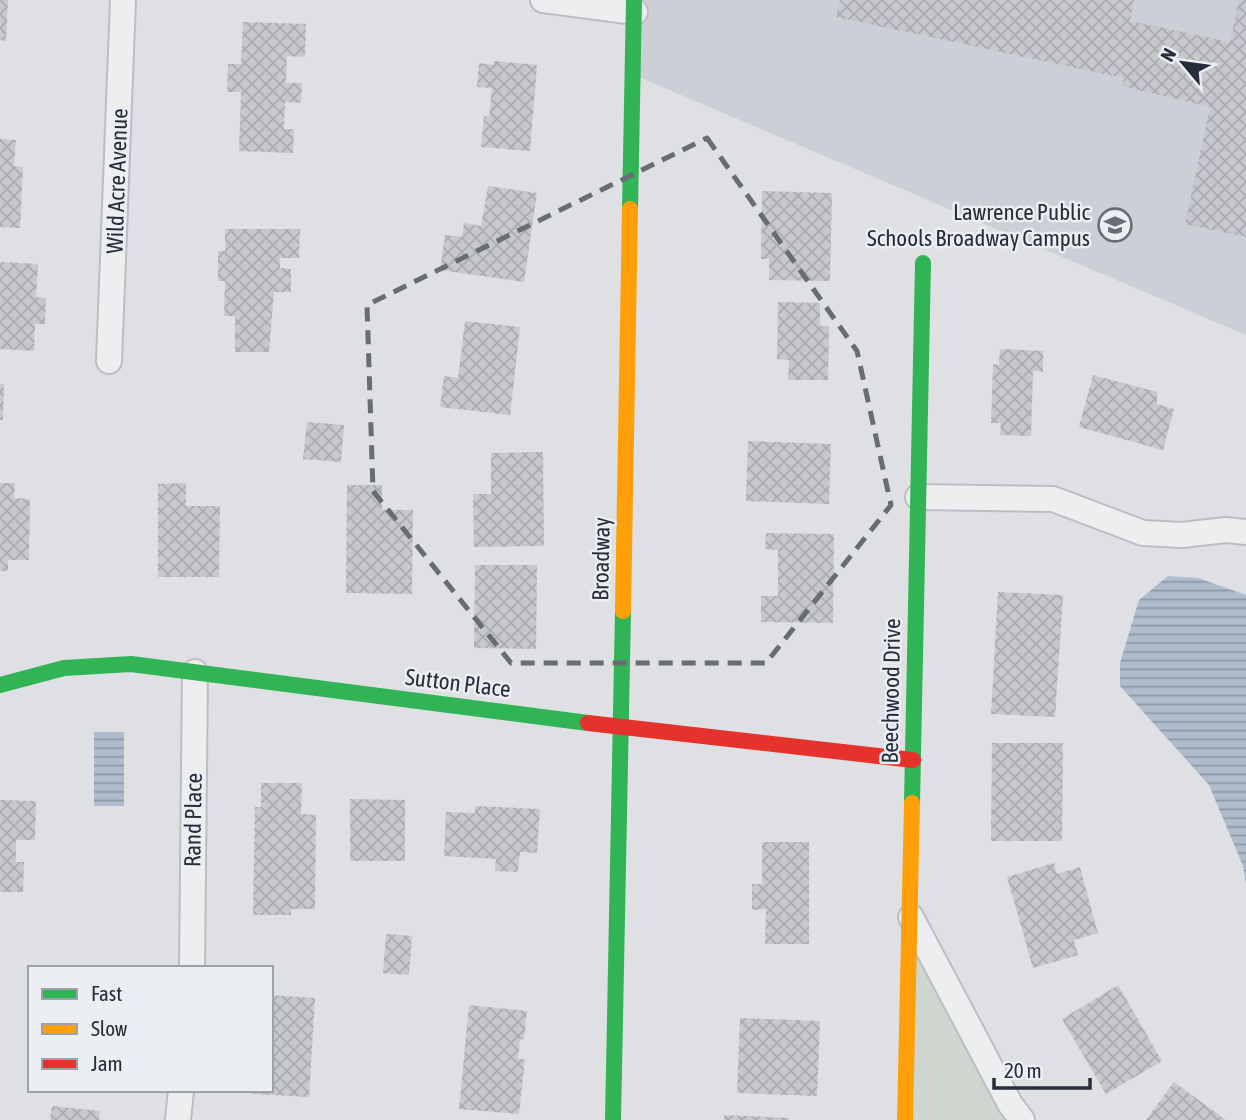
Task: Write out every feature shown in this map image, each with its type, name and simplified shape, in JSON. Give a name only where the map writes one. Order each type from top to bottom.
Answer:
[{"type":"street","name":"Wild Acre Avenue","points":[[109,362],[123,0]]},
{"type":"street","points":[[543,0],[635,6]]},
{"type":"street","name":"Broadway","points":[[614,1120],[635,6]]},
{"type":"street","name":"Beechwood Drive","points":[[905,1120],[923,263]]},
{"type":"street","points":[[918,497],[1053,499],[1143,533],[1182,535],[1226,530],[1246,532]]},
{"type":"street","name":"Sutton Place","points":[[0,685],[55,668],[93,663],[131,664],[620,727],[913,760]]},
{"type":"street","name":"Rand Place","points":[[192,966],[195,672]]},
{"type":"street","points":[[909,913],[1010,1104],[1023,1120]]},
{"type":"street","points":[[178,1120],[181,1092]]},
{"type":"highlighted area","points":[[707,138],[857,351],[891,505],[766,663],[511,663],[373,491],[367,305]]},
{"type":"shaded area","name":"Lawrence Public Schools Broadway Campus","points":[[633,0],[1246,0],[1246,335],[634,75]]},
{"type":"shaded area","points":[[910,913],[1022,1120],[905,1120]]},
{"type":"water","points":[[1168,576],[1198,578],[1246,595],[1246,884],[1243,866],[1209,785],[1120,686],[1120,663],[1139,600]]},
{"type":"water","points":[[94,732],[124,732],[124,806],[94,806]]},
{"type":"building","points":[[0,0],[8,0],[6,41],[0,40]]},
{"type":"building","points":[[840,0],[1134,0],[1130,21],[1230,42],[1239,0],[1246,0],[1246,237],[1185,224],[1210,107],[1122,86],[1124,78],[836,17]]},
{"type":"building","points":[[243,22],[306,24],[305,57],[287,56],[286,83],[302,83],[301,103],[285,102],[284,129],[294,129],[293,153],[239,151],[241,92],[227,92],[228,64],[241,64]]},
{"type":"building","points":[[494,61],[537,65],[530,151],[481,147],[484,116],[489,117],[492,88],[477,87],[479,63],[494,65]]},
{"type":"building","points":[[0,139],[16,140],[14,166],[23,167],[20,228],[0,227]]},
{"type":"building","points":[[488,186],[537,193],[524,282],[440,270],[445,235],[462,237],[464,223],[481,226]]},
{"type":"building","points":[[762,191],[832,193],[830,281],[769,280],[769,259],[761,259]]},
{"type":"building","points":[[225,229],[300,229],[299,258],[280,258],[280,268],[291,269],[291,292],[274,292],[269,352],[235,352],[235,316],[224,316],[225,281],[218,281],[218,251],[225,251]]},
{"type":"building","points":[[0,262],[38,264],[36,297],[46,298],[45,324],[35,324],[34,351],[0,349]]},
{"type":"building","points":[[778,302],[820,303],[820,326],[829,326],[828,380],[788,380],[789,360],[777,359]]},
{"type":"building","points":[[465,321],[520,327],[510,415],[440,407],[444,376],[458,378]]},
{"type":"building","points":[[1000,349],[1043,351],[1043,372],[1033,371],[1031,436],[1000,435],[1001,423],[991,423],[993,364],[999,365]]},
{"type":"building","points":[[1093,375],[1157,392],[1157,404],[1174,409],[1163,450],[1079,427]]},
{"type":"building","points":[[0,384],[4,384],[3,420],[0,420]]},
{"type":"building","points":[[307,422],[344,425],[341,462],[303,459]]},
{"type":"building","points":[[748,441],[831,444],[829,504],[746,501]]},
{"type":"building","points":[[543,452],[544,546],[474,547],[473,494],[491,494],[491,453]]},
{"type":"building","points":[[0,483],[15,483],[14,498],[30,499],[29,560],[8,560],[8,571],[0,571]]},
{"type":"building","points":[[186,483],[186,506],[220,506],[219,577],[158,577],[158,484]]},
{"type":"building","points":[[347,485],[382,485],[382,510],[413,510],[412,594],[346,593]]},
{"type":"building","points":[[766,533],[834,534],[833,623],[761,622],[761,596],[778,596],[778,550],[765,549]]},
{"type":"building","points":[[475,565],[537,565],[536,649],[474,648]]},
{"type":"building","points":[[998,592],[1063,595],[1055,717],[991,714]]},
{"type":"building","points":[[992,743],[1063,743],[1062,841],[991,841]]},
{"type":"building","points":[[261,783],[302,783],[301,814],[316,815],[315,909],[291,909],[291,915],[253,915],[255,807],[261,807]]},
{"type":"building","points":[[350,799],[405,800],[405,861],[350,861]]},
{"type":"building","points":[[0,800],[36,801],[35,840],[16,840],[16,862],[24,862],[23,892],[0,892]]},
{"type":"building","points":[[475,806],[540,809],[537,853],[520,852],[518,872],[495,871],[496,859],[444,856],[446,812],[475,813]]},
{"type":"building","points":[[762,842],[809,842],[809,944],[765,944],[766,909],[752,910],[752,884],[762,884]]},
{"type":"building","points":[[1054,863],[1057,874],[1080,867],[1098,933],[1074,940],[1078,955],[1033,968],[1007,877]]},
{"type":"building","points":[[386,934],[412,936],[409,975],[383,973]]},
{"type":"building","points":[[1118,985],[1162,1061],[1106,1094],[1062,1019]]},
{"type":"building","points":[[273,995],[315,998],[309,1097],[253,1094],[273,1092]]},
{"type":"building","points":[[469,1005],[527,1011],[524,1040],[520,1039],[518,1059],[525,1059],[519,1114],[459,1109]]},
{"type":"building","points":[[740,1018],[820,1021],[817,1096],[737,1093]]},
{"type":"building","points":[[1174,1082],[1226,1120],[1146,1120]]},
{"type":"building","points":[[52,1106],[100,1111],[99,1120],[50,1120]]},
{"type":"building","points":[[724,1115],[789,1118],[789,1120],[724,1120]]},
{"type":"traffic: fast","points":[[630,209],[634,0]]},
{"type":"traffic: fast","points":[[912,803],[923,263]]},
{"type":"traffic: fast","points":[[613,1120],[623,611]]},
{"type":"traffic: fast","points":[[0,685],[64,668],[131,664],[588,723]]},
{"type":"traffic: slow","points":[[623,611],[630,209]]},
{"type":"traffic: slow","points":[[905,1120],[912,803]]},
{"type":"traffic: jam","points":[[588,723],[913,760]]},
{"type":"place","name":"Lawrence Public Schools Broadway Campus","points":[[1115,225]]}]
